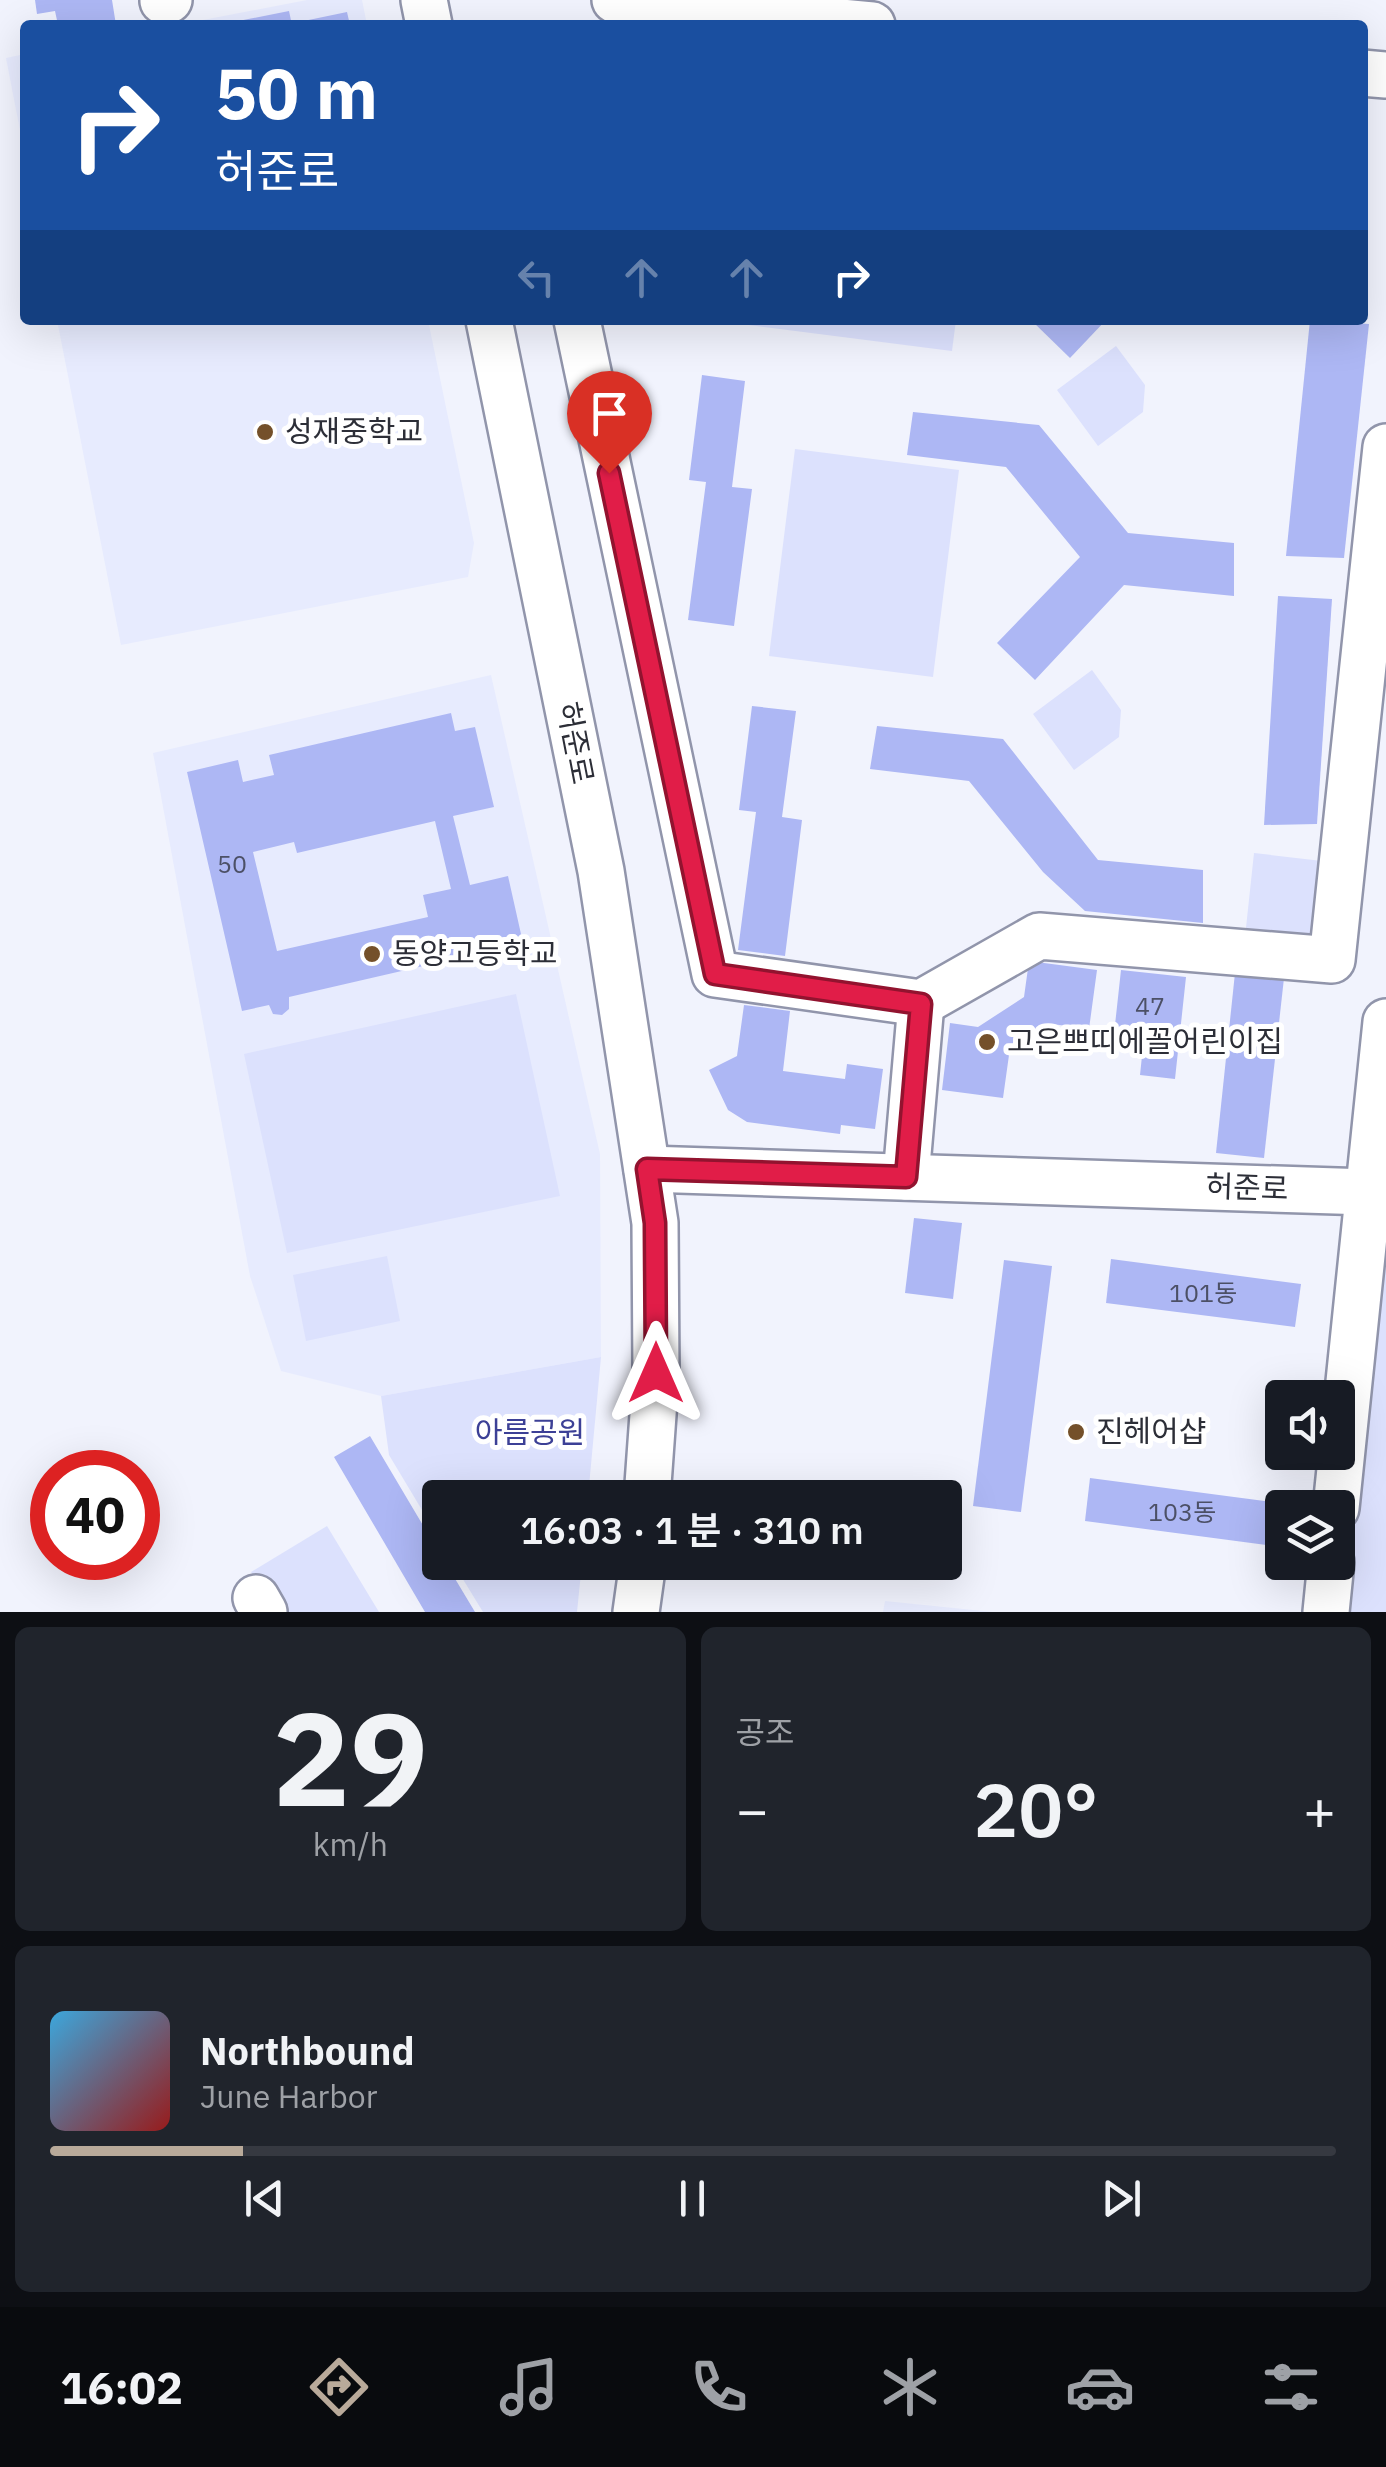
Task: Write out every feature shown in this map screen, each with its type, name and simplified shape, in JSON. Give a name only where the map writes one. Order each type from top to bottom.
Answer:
[{"type":"street","points":[[615,0],[821,20]]},
{"type":"street","name":"허준로","points":[[490,325],[601,871],[655,1223],[656,1338],[649,1480]]},
{"type":"street","points":[[578,325],[715,974],[921,1004],[1039,936],[1332,960],[1386,447]]},
{"type":"street","points":[[906,1177],[921,1004]]},
{"type":"street","points":[[1338,1490],[1386,1022]]},
{"type":"street","name":"허준로","points":[[647,1169],[1368,1192]]},
{"type":"street","points":[[636,1612],[640,1580]]},
{"type":"street","points":[[1326,1612],[1329,1580]]},
{"type":"shaded area","points":[[307,0],[362,0],[366,20],[203,20]]},
{"type":"shaded area","points":[[20,55],[20,130],[6,58]]},
{"type":"shaded area","name":"성재중학교","points":[[58,325],[429,325],[474,543],[468,577],[121,645]]},
{"type":"shaded area","name":"동양고등학교","points":[[491,675],[600,1154],[601,1357],[381,1396],[281,1371],[250,1276],[153,753]]},
{"type":"shaded area","points":[[885,1601],[993,1612],[883,1612]]},
{"type":"green space","points":[[749,325],[955,325],[952,351]]},
{"type":"green space","points":[[1116,346],[1145,385],[1143,412],[1098,446],[1057,390]]},
{"type":"green space","points":[[795,449],[959,470],[933,677],[769,656]]},
{"type":"green space","points":[[1092,670],[1121,710],[1119,737],[1074,770],[1033,714]]},
{"type":"green space","points":[[1254,853],[1322,861],[1312,945],[1245,937]]},
{"type":"green space","points":[[516,994],[560,1196],[287,1253],[244,1054]]},
{"type":"green space","points":[[1386,1144],[1386,1612],[1335,1612],[1338,1580],[1355,1580],[1355,1490],[1348,1490],[1350,1470],[1355,1470],[1355,1428]]},
{"type":"green space","points":[[387,1256],[400,1321],[306,1341],[293,1275]]},
{"type":"green space","name":"아름공원","points":[[601,1357],[590,1480],[422,1480],[422,1510],[389,1455],[381,1396]]},
{"type":"green space","points":[[327,1526],[379,1612],[276,1612],[251,1572]]},
{"type":"green space","points":[[463,1580],[580,1580],[577,1612],[483,1612]]},
{"type":"building","points":[[35,0],[112,0],[115,20],[57,20],[55,11],[37,14]]},
{"type":"building","points":[[289,11],[291,20],[243,20]]},
{"type":"building","points":[[347,12],[349,20],[308,20]]},
{"type":"building","points":[[1369,324],[1344,558],[1286,556],[1309,325]]},
{"type":"building","points":[[1036,325],[1101,325],[1070,358]]},
{"type":"building","points":[[702,375],[745,381],[732,487],[752,489],[734,626],[688,620],[706,482],[689,480]]},
{"type":"building","points":[[913,412],[1039,425],[1128,533],[1234,543],[1234,596],[1124,585],[1035,680],[997,643],[1080,557],[1006,467],[907,455]]},
{"type":"building","points":[[1278,596],[1332,599],[1317,824],[1264,825]]},
{"type":"building","points":[[752,706],[796,711],[782,817],[802,820],[785,956],[738,950],[756,812],[739,810]]},
{"type":"building","points":[[451,713],[455,731],[475,727],[494,807],[453,816],[470,885],[508,876],[523,943],[289,997],[289,1009],[282,1015],[273,1014],[269,1005],[242,1011],[187,772],[238,760],[243,782],[274,775],[269,755]],"holes":[[[435,821],[451,889],[423,895],[428,917],[277,951],[253,852],[294,842],[297,853]]]},
{"type":"building","points":[[877,726],[1003,739],[1098,860],[1203,870],[1203,923],[1085,911],[1043,872],[969,781],[870,769]]},
{"type":"building","name":"고은쁘띠에꼴어린이집","points":[[1029,961],[1097,970],[1089,1029],[1052,1024],[1009,1055],[1003,1098],[942,1090],[950,1023],[978,1027],[1024,997]]},
{"type":"building","points":[[1121,970],[1186,977],[1175,1079],[1140,1075],[1144,1037],[1114,1034]]},
{"type":"building","points":[[1235,973],[1284,978],[1264,1158],[1216,1153]]},
{"type":"building","points":[[744,1005],[790,1011],[783,1071],[845,1079],[847,1064],[883,1069],[875,1129],[841,1125],[840,1134],[747,1122],[728,1110],[709,1070],[737,1056]]},
{"type":"building","points":[[914,1218],[962,1223],[953,1299],[905,1293]]},
{"type":"building","points":[[1111,1259],[1301,1284],[1295,1327],[1106,1303]]},
{"type":"building","points":[[1004,1260],[1052,1266],[1021,1512],[973,1506]]},
{"type":"building","points":[[370,1436],[422,1524],[422,1580],[456,1580],[475,1612],[425,1612],[334,1457]]},
{"type":"building","points":[[1090,1478],[1265,1501],[1265,1545],[1085,1521]]},
{"type":"place","name":"성재중학교","points":[[265,432]]},
{"type":"place","name":"동양고등학교","points":[[372,954]]},
{"type":"place","name":"고은쁘띠에꼴어린이집","points":[[987,1042]]},
{"type":"place","name":"진헤어샵","points":[[1076,1432]]},
{"type":"route","points":[[609,473],[715,974],[921,1004],[906,1177],[647,1169],[655,1223],[656,1373]]}]
